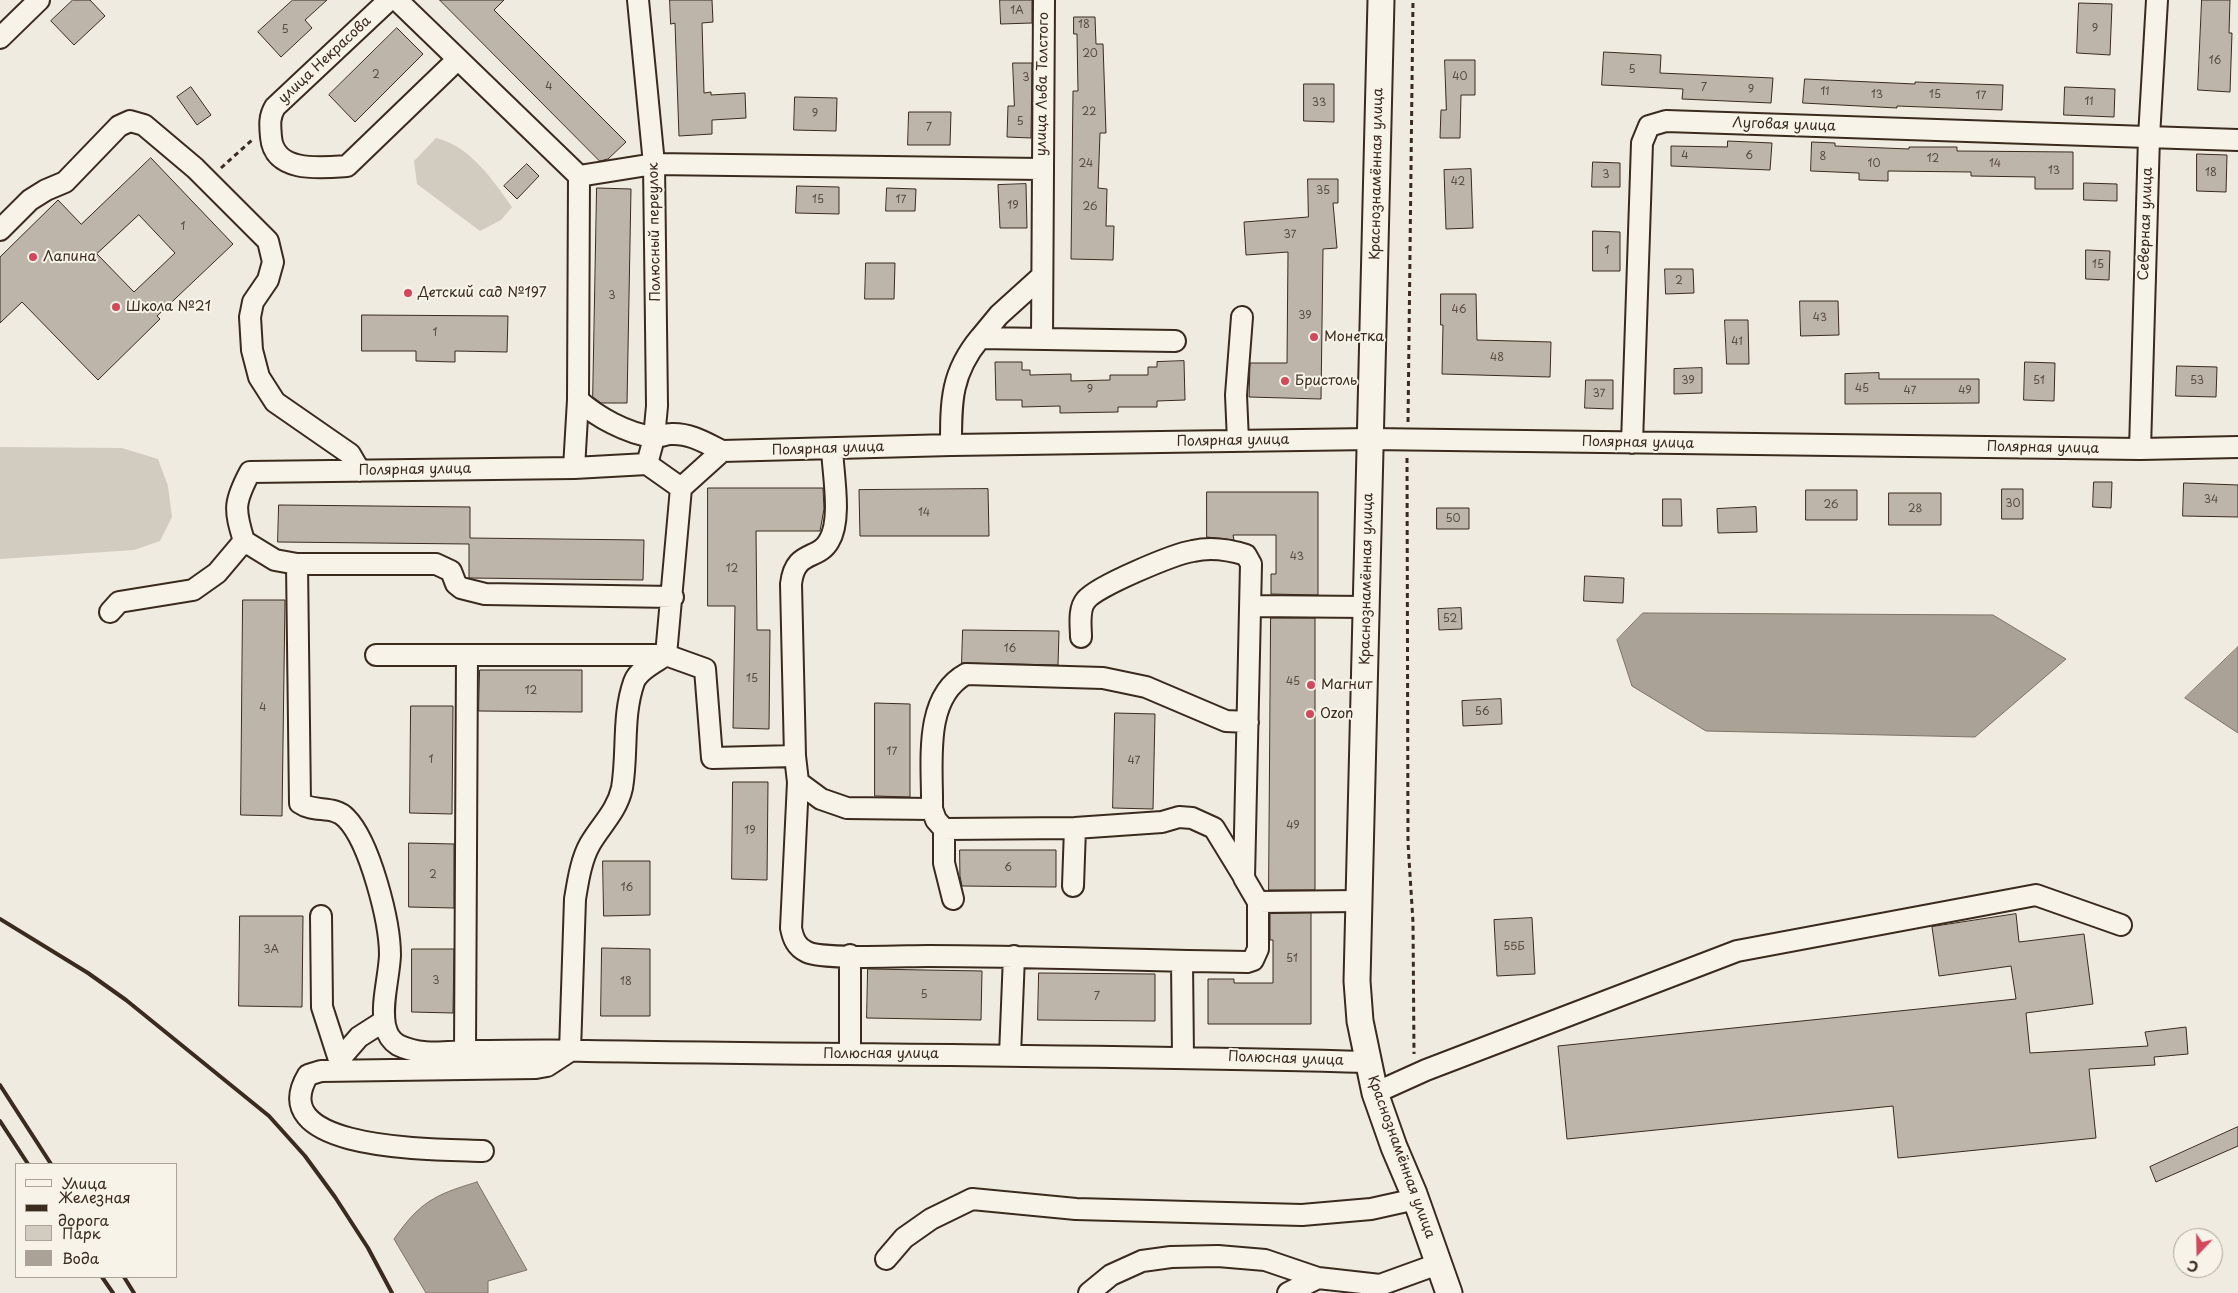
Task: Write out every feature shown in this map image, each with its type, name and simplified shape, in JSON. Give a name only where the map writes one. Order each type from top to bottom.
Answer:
[{"type":"main road","name":"Краснознамённая улица","points":[[1381,0],[1357,981],[1360,1022],[1375,1093],[1416,1199],[1449,1293]]},
{"type":"street","points":[[0,38],[38,0]]},
{"type":"street","name":"улица Некрасова","points":[[270,124],[271,114],[275,106],[389,0]]},
{"type":"street","points":[[397,0],[579,176],[578,400],[574,468]]},
{"type":"street","name":"Полюсный переулок","points":[[638,0],[654,164],[657,406],[654,438],[647,464]]},
{"type":"street","name":"улица Льва Толстого","points":[[1042,339],[1041,169],[1044,0]]},
{"type":"street","name":"Северная улица","points":[[2140,449],[2149,138],[2158,0]]},
{"type":"street","points":[[270,124],[271,145],[277,156],[292,164],[308,167],[347,166],[458,59]]},
{"type":"street","points":[[0,230],[30,200],[46,190],[65,182],[119,126],[130,121],[144,125],[207,180],[268,241],[273,262],[268,280],[253,302],[250,318],[252,350],[259,377],[275,402],[350,454],[360,471]]},
{"type":"street","name":"Луговая улица","points":[[1632,443],[1642,143],[1648,126],[1666,121],[2238,140]]},
{"type":"street","points":[[579,176],[654,164],[1041,169]]},
{"type":"street","points":[[951,445],[951,406],[954,385],[963,362],[999,315],[1041,277]]},
{"type":"street","points":[[1238,441],[1236,395],[1242,317]]},
{"type":"street","points":[[980,338],[1175,341]]},
{"type":"street","points":[[483,1152],[378,1144],[348,1138],[325,1130],[308,1120],[301,1106],[301,1087],[308,1075],[340,1064],[384,1072],[536,1068],[547,1066],[570,1050],[575,899],[579,876],[589,845],[615,809],[622,789],[628,708],[634,680],[666,655],[681,488],[722,451],[696,438],[681,434],[654,438],[599,417],[578,400]]},
{"type":"street","name":"Полярная улица","points":[[722,451],[951,445],[1371,439],[2140,449],[2238,448]]},
{"type":"street","points":[[832,449],[836,527],[829,543],[797,564],[792,573],[795,756],[798,782],[791,928],[793,938],[798,946],[807,952],[850,955],[1014,956],[1246,962],[1253,960],[1258,949],[1258,902],[1214,828],[1192,818],[1179,816],[1162,822],[1075,828],[944,829]]},
{"type":"street","points":[[647,464],[681,488]]},
{"type":"street","name":"Полярная улица","points":[[244,541],[236,506],[239,492],[250,472],[574,468],[647,464]]},
{"type":"street","points":[[110,612],[119,602],[193,590],[217,573],[244,541],[275,560],[297,564],[436,564],[451,571],[456,584],[461,588],[485,594],[672,597]]},
{"type":"street","points":[[1080,637],[1081,613],[1084,601],[1092,594],[1116,582],[1193,550],[1230,550],[1246,555],[1251,564],[1251,606],[1244,878]]},
{"type":"street","points":[[297,564],[300,803],[308,809],[339,812],[348,820],[361,841],[387,924],[390,954],[384,1021],[358,1037],[340,1064]]},
{"type":"street","points":[[1251,606],[1366,607]]},
{"type":"street","points":[[376,654],[666,655],[705,669],[712,758],[795,756]]},
{"type":"street","points":[[465,1051],[467,654]]},
{"type":"street","points":[[953,899],[944,863],[944,829],[936,820],[932,809],[933,734],[940,703],[946,689],[955,680],[966,674],[1103,678],[1146,687],[1226,721],[1248,722]]},
{"type":"street","points":[[798,782],[821,799],[847,808],[932,809]]},
{"type":"street","points":[[1073,886],[1075,828]]},
{"type":"street","points":[[1375,1093],[1414,1076],[1737,951],[2036,895],[2121,925]]},
{"type":"street","points":[[1258,902],[1359,901]]},
{"type":"street","points":[[321,916],[320,996],[325,1019],[340,1064]]},
{"type":"street","points":[[850,955],[850,1053]]},
{"type":"street","points":[[1010,1055],[1014,956]]},
{"type":"street","points":[[1182,961],[1183,1056]]},
{"type":"street","name":"Полюсная улица","points":[[384,1021],[388,1037],[397,1044],[423,1053],[570,1050],[1183,1056],[1367,1062]]},
{"type":"street","points":[[886,1260],[904,1238],[931,1219],[972,1200],[1076,1209],[1302,1215],[1371,1209],[1416,1199]]},
{"type":"street","points":[[1089,1293],[1111,1275],[1142,1260],[1171,1257],[1218,1256],[1265,1260],[1318,1278],[1381,1289],[1438,1264]]},
{"type":"street","points":[[1288,1293],[1318,1278]]},
{"type":"path","points":[[1413,0],[1408,440],[1408,843],[1413,922],[1414,1076]]},
{"type":"path","points":[[207,180],[270,124]]},
{"type":"green space","points":[[436,138],[460,148],[489,175],[512,207],[501,220],[480,231],[417,184],[414,161]]},
{"type":"green space","points":[[0,447],[122,448],[158,459],[168,486],[172,517],[160,541],[134,550],[0,559]]},
{"type":"water","points":[[1643,613],[1993,615],[2066,659],[1975,737],[1706,731],[1632,686],[1617,640]]},
{"type":"water","points":[[2238,647],[2238,733],[2185,698]]},
{"type":"water","points":[[477,1182],[527,1270],[488,1281],[488,1293],[426,1293],[394,1239],[420,1208],[439,1196]]},
{"type":"building","points":[[73,0],[90,0],[105,16],[74,45],[51,21]]},
{"type":"building","points":[[293,0],[327,0],[305,20],[312,28],[281,57],[258,32]]},
{"type":"building","points":[[440,0],[504,0],[494,10],[626,142],[608,159],[600,161]]},
{"type":"building","points":[[670,0],[712,0],[713,22],[702,23],[704,93],[711,92],[711,95],[745,93],[746,118],[712,120],[712,134],[679,136],[675,23],[671,24]]},
{"type":"building","points":[[1000,0],[1032,0],[1032,23],[1001,24]]},
{"type":"building","points":[[2202,0],[2230,0],[2229,33],[2232,33],[2230,92],[2198,90]]},
{"type":"building","points":[[2079,3],[2112,4],[2110,55],[2077,53]]},
{"type":"building","points":[[1074,17],[1095,17],[1096,44],[1103,44],[1106,133],[1100,133],[1098,188],[1107,189],[1106,226],[1114,226],[1113,260],[1071,259],[1073,91],[1078,91],[1077,34],[1074,34]]},
{"type":"building","points":[[397,28],[423,54],[355,122],[329,95]]},
{"type":"building","points":[[1604,52],[1661,55],[1660,73],[1773,78],[1771,103],[1682,99],[1683,89],[1602,85]]},
{"type":"building","points":[[1445,60],[1475,60],[1475,95],[1461,95],[1460,138],[1440,138],[1441,110],[1446,110]]},
{"type":"building","points":[[1013,63],[1032,63],[1031,138],[1007,137],[1008,106],[1014,106]]},
{"type":"building","points":[[1805,79],[1915,84],[1915,82],[2003,85],[2002,110],[1897,106],[1897,108],[1803,103]]},
{"type":"building","points":[[1304,84],[1334,84],[1334,122],[1304,121]]},
{"type":"building","points":[[191,87],[211,115],[197,125],[177,97]]},
{"type":"building","points":[[2065,87],[2115,89],[2114,117],[2064,115]]},
{"type":"building","points":[[795,97],[837,98],[836,131],[794,130]]},
{"type":"building","points":[[909,112],[951,112],[950,145],[908,145]]},
{"type":"building","points":[[1728,141],[1772,143],[1770,170],[1671,166],[1671,146],[1727,147]]},
{"type":"building","points":[[1812,142],[1835,143],[1835,146],[1909,149],[1909,147],[1957,147],[1957,151],[2073,152],[2073,189],[2035,189],[2035,177],[1971,176],[1971,172],[1888,171],[1888,181],[1859,180],[1859,173],[1811,171]]},
{"type":"building","points":[[2197,154],[2227,155],[2226,192],[2197,191]]},
{"type":"building","points":[[151,158],[233,244],[157,316],[160,319],[98,380],[22,302],[0,323],[0,257],[58,200],[81,224]],"holes":[[[139,215],[175,253],[134,292],[97,254]]]},
{"type":"building","points":[[1593,162],[1620,163],[1620,187],[1592,187]]},
{"type":"building","points":[[527,164],[539,176],[517,199],[504,186]]},
{"type":"building","points":[[1471,169],[1473,228],[1446,229],[1444,170]]},
{"type":"building","points":[[1308,179],[1338,179],[1338,203],[1333,203],[1337,248],[1323,249],[1321,399],[1249,397],[1250,363],[1287,363],[1288,252],[1246,255],[1244,222],[1308,217]]},
{"type":"building","points":[[2084,183],[2117,184],[2117,201],[2084,200]]},
{"type":"building","points":[[1026,184],[1027,228],[1000,228],[998,185]]},
{"type":"building","points":[[797,186],[839,187],[839,214],[796,213]]},
{"type":"building","points":[[597,188],[631,189],[627,403],[601,403],[593,397]]},
{"type":"building","points":[[887,188],[916,189],[915,211],[886,211]]},
{"type":"building","points":[[1593,231],[1620,232],[1620,271],[1593,271]]},
{"type":"building","points":[[2086,250],[2110,251],[2109,280],[2086,279]]},
{"type":"building","points":[[866,263],[895,263],[894,299],[865,299]]},
{"type":"building","points":[[1665,269],[1693,269],[1694,293],[1666,294]]},
{"type":"building","points":[[1441,294],[1476,294],[1477,340],[1551,342],[1550,377],[1442,374],[1443,325],[1441,325]]},
{"type":"building","points":[[1800,301],[1838,301],[1839,335],[1801,336]]},
{"type":"building","points":[[362,315],[508,316],[507,352],[455,351],[455,362],[416,361],[416,351],[362,351]]},
{"type":"building","points":[[1725,320],[1748,320],[1749,364],[1727,364]]},
{"type":"building","points":[[1184,361],[1185,400],[1157,401],[1157,407],[1118,407],[1118,412],[1060,413],[1060,406],[1022,407],[1022,400],[996,400],[995,362],[1022,362],[1022,370],[1030,370],[1030,375],[1071,374],[1071,381],[1110,380],[1110,375],[1148,375],[1148,367],[1157,367],[1157,362]]},
{"type":"building","points":[[2025,362],[2055,363],[2054,401],[2024,400]]},
{"type":"building","points":[[2177,366],[2217,367],[2216,397],[2176,396]]},
{"type":"building","points":[[1702,368],[1702,393],[1674,394],[1674,369]]},
{"type":"building","points":[[1879,373],[1879,379],[1979,379],[1979,403],[1845,404],[1845,374]]},
{"type":"building","points":[[1586,380],[1613,380],[1613,409],[1585,408]]},
{"type":"building","points":[[2094,482],[2112,482],[2111,508],[2093,507]]},
{"type":"building","points":[[2184,483],[2238,485],[2238,517],[2183,516]]},
{"type":"building","points":[[708,488],[823,488],[824,509],[820,531],[756,531],[757,630],[770,630],[769,729],[733,728],[735,606],[708,606]]},
{"type":"building","points":[[988,489],[989,536],[860,536],[859,490]]},
{"type":"building","points":[[2002,489],[2023,489],[2023,519],[2002,519]]},
{"type":"building","points":[[1806,490],[1857,490],[1857,520],[1806,520]]},
{"type":"building","points":[[1207,492],[1318,492],[1318,595],[1271,594],[1271,574],[1276,574],[1276,535],[1233,535],[1234,540],[1207,537]]},
{"type":"building","points":[[1889,493],[1941,493],[1941,525],[1889,525]]},
{"type":"building","points":[[1663,499],[1681,499],[1682,526],[1663,526]]},
{"type":"building","points":[[279,505],[470,507],[470,538],[644,540],[643,580],[469,578],[469,544],[278,542]]},
{"type":"building","points":[[1756,507],[1757,532],[1718,533],[1717,509]]},
{"type":"building","points":[[1437,508],[1469,508],[1469,529],[1437,529]]},
{"type":"building","points":[[1585,576],[1624,578],[1623,603],[1584,601]]},
{"type":"building","points":[[243,600],[285,600],[282,816],[241,815]]},
{"type":"building","points":[[1461,608],[1462,629],[1439,630],[1438,609]]},
{"type":"building","points":[[1271,618],[1315,618],[1315,890],[1269,890]]},
{"type":"building","points":[[963,630],[1059,631],[1058,665],[962,663]]},
{"type":"building","points":[[480,670],[582,670],[582,712],[479,711]]},
{"type":"building","points":[[1501,699],[1502,724],[1463,726],[1462,701]]},
{"type":"building","points":[[875,703],[910,704],[910,797],[875,796]]},
{"type":"building","points":[[411,706],[453,706],[452,814],[410,813]]},
{"type":"building","points":[[1115,713],[1155,714],[1153,809],[1113,808]]},
{"type":"building","points":[[733,782],[768,782],[767,880],[732,879]]},
{"type":"building","points":[[409,843],[454,844],[454,908],[409,907]]},
{"type":"building","points":[[960,850],[1056,850],[1056,887],[962,886]]},
{"type":"building","points":[[603,861],[650,861],[650,915],[604,916]]},
{"type":"building","points":[[1311,913],[1311,1024],[1208,1024],[1208,979],[1234,979],[1234,983],[1273,983],[1273,940],[1270,940],[1270,914]]},
{"type":"building","points":[[2016,914],[2019,942],[2084,934],[2093,1004],[2026,1013],[2030,1053],[2148,1046],[2145,1032],[2186,1027],[2188,1054],[2154,1057],[2155,1065],[2089,1069],[2096,1138],[1898,1158],[1893,1106],[1567,1139],[1558,1046],[2016,999],[2011,966],[1939,976],[1932,927]]},
{"type":"building","points":[[240,916],[303,916],[302,1007],[239,1006]]},
{"type":"building","points":[[1532,918],[1535,974],[1497,976],[1494,920]]},
{"type":"building","points":[[602,948],[650,949],[650,1016],[601,1016]]},
{"type":"building","points":[[412,949],[454,949],[453,1013],[412,1012]]},
{"type":"building","points":[[868,969],[982,971],[981,1020],[867,1018]]},
{"type":"building","points":[[1039,973],[1155,974],[1155,1021],[1038,1020]]},
{"type":"building","points":[[2238,1127],[2238,1146],[2156,1182],[2150,1167]]},
{"type":"railway","points":[[0,919],[88,973],[126,1000],[269,1116],[305,1156],[335,1197],[368,1248],[392,1293]]},
{"type":"railway","points":[[0,1085],[50,1163]]},
{"type":"railway","points":[[0,1121],[27,1163]]},
{"type":"railway","points":[[103,1278],[113,1293]]},
{"type":"railway","points":[[125,1278],[134,1293]]},
{"type":"place","name":"Лапина","points":[[33,257]]},
{"type":"place","name":"Детский сад №197","points":[[408,293]]},
{"type":"place","name":"Школа №21","points":[[116,307]]},
{"type":"place","name":"Монетка","points":[[1314,337]]},
{"type":"place","name":"Бристоль","points":[[1285,381]]},
{"type":"place","name":"Магнит","points":[[1311,685]]},
{"type":"place","name":"Ozon","points":[[1310,714]]}]
